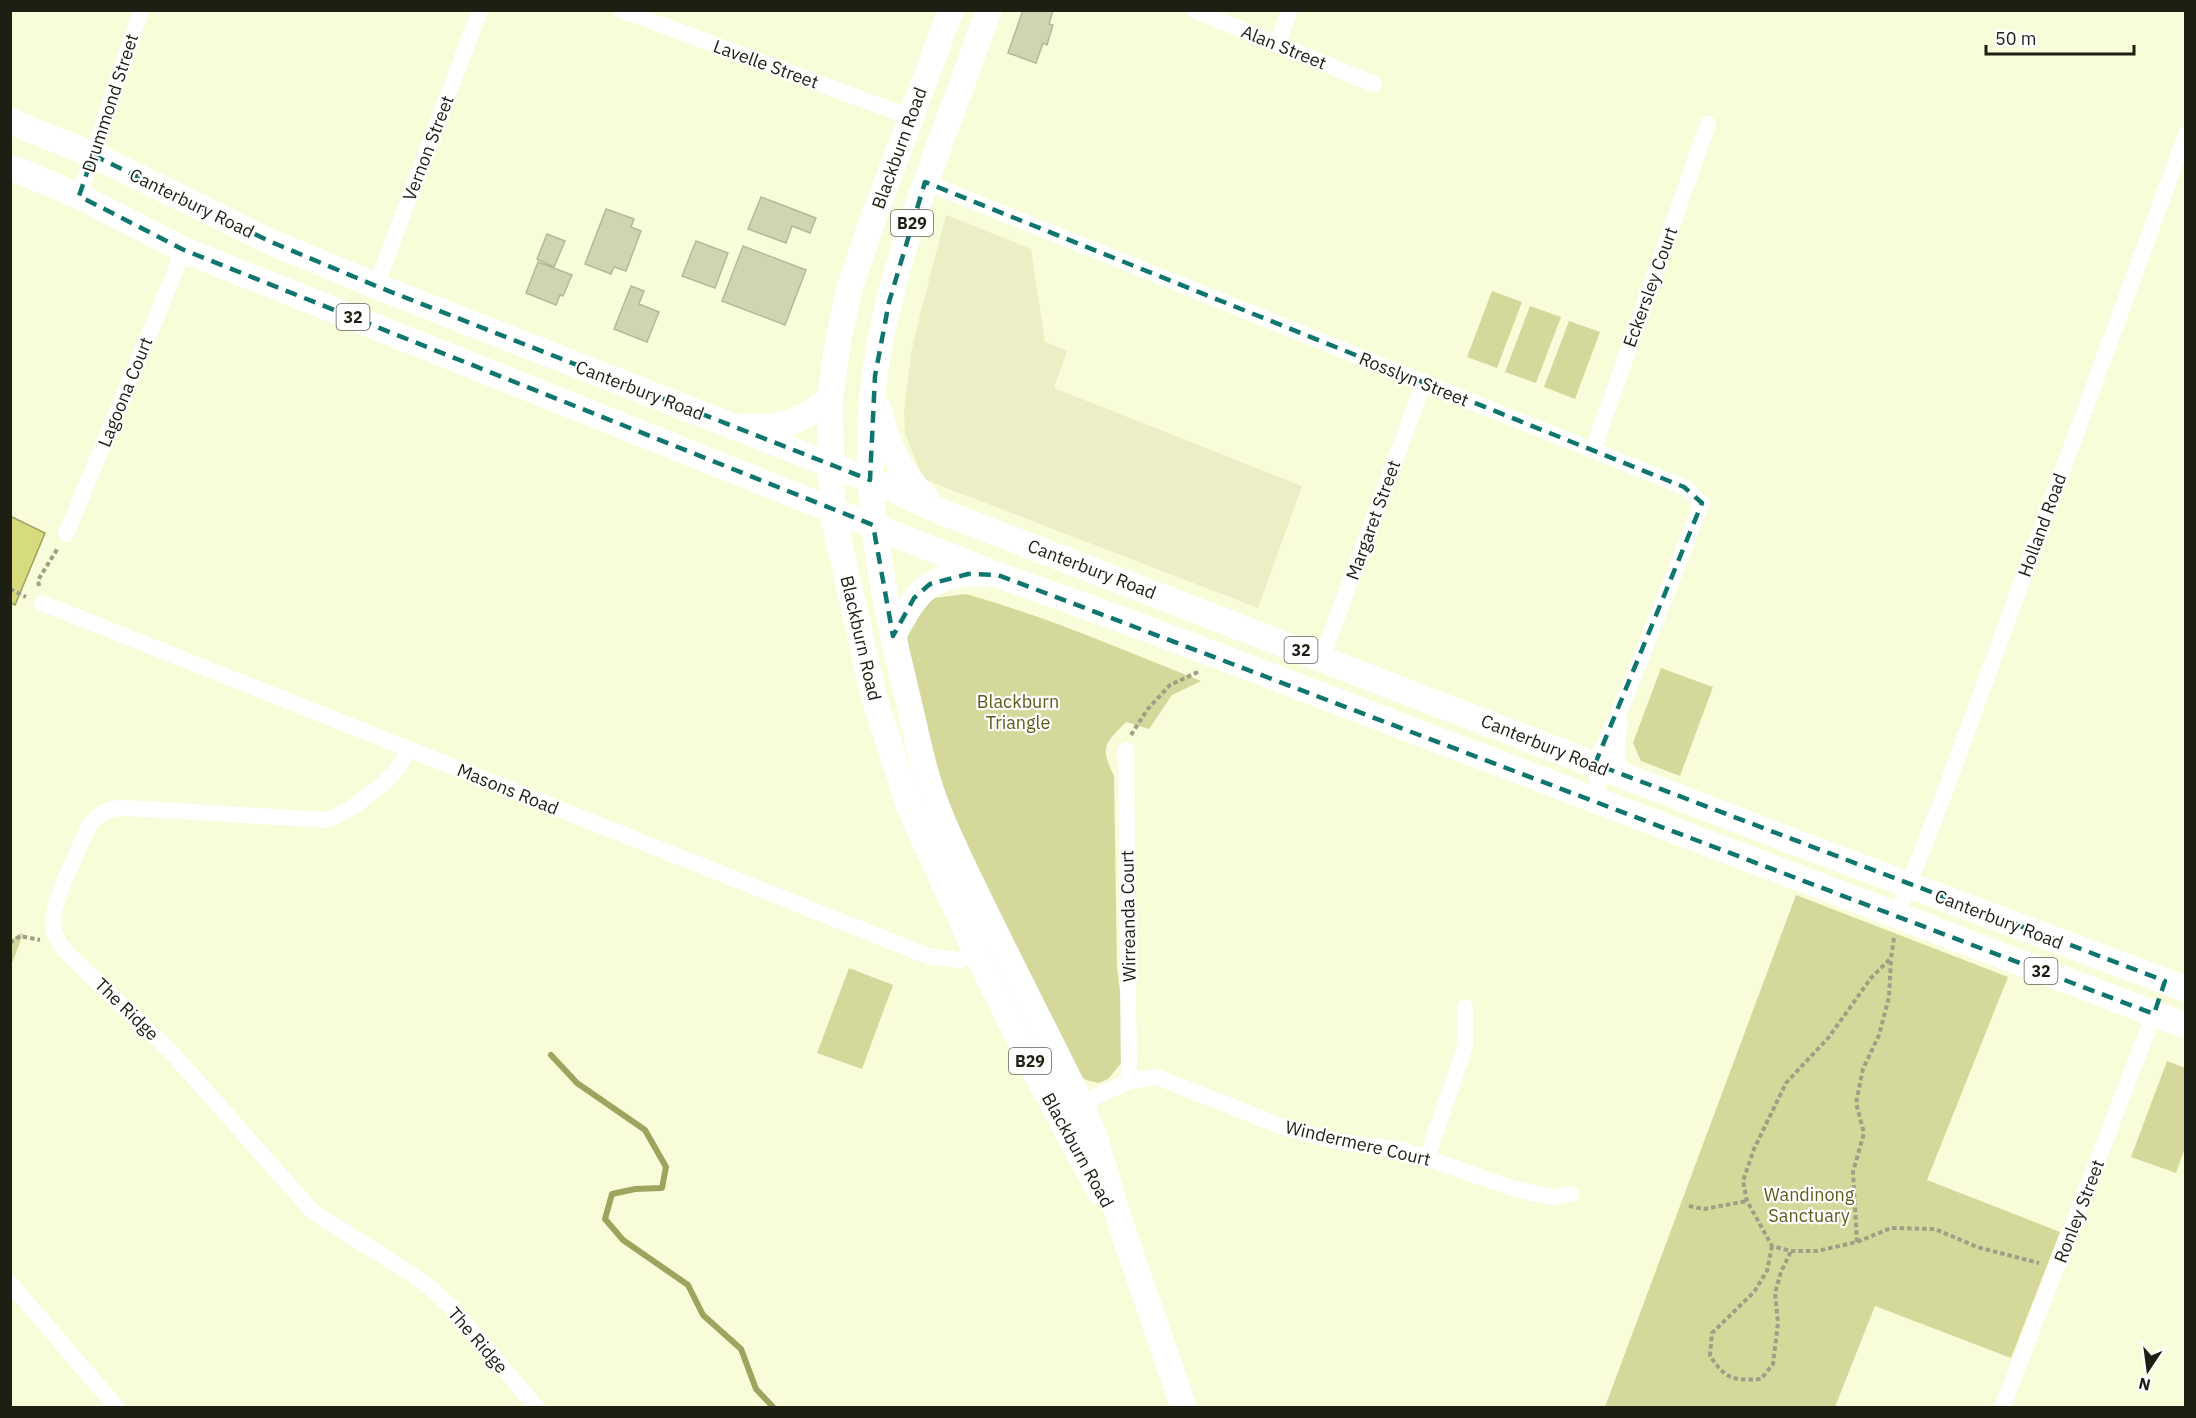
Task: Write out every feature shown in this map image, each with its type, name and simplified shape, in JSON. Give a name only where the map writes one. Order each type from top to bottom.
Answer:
[{"type":"main road","name":"Blackburn Road","points":[[951,10],[910,117],[850,287],[838,341],[830,399],[832,510],[874,697],[892,758],[920,834],[1058,1116],[1123,1231]]},
{"type":"main road","name":"Blackburn Road","points":[[989,10],[925,182],[897,267],[875,376],[871,412],[870,480],[873,525],[893,636],[936,806],[958,856],[1035,1009],[1092,1130],[1123,1231],[1184,1407]]},
{"type":"main road","name":"Canterbury Road","points":[[10,121],[93,155],[269,241],[376,286],[870,480],[937,510],[1619,775],[2175,985]]},
{"type":"main road","name":"Canterbury Road","points":[[10,167],[79,196],[184,250],[832,510],[2186,1026]]},
{"type":"main road","points":[[875,376],[883,430],[891,448],[910,484],[937,510]]},
{"type":"main road","points":[[722,423],[767,428],[801,418],[830,399]]},
{"type":"main road","points":[[893,636],[914,598],[930,584],[941,579],[968,574],[998,575]]},
{"type":"main road","points":[[978,954],[1000,943]]},
{"type":"main road","points":[[2154,1014],[2175,985]]},
{"type":"main road","points":[[1034,1069],[1037,1061],[1035,1009]]},
{"type":"main road","points":[[1058,1116],[1081,1104]]},
{"type":"street","name":"Drummond Street","points":[[79,196],[141,10]]},
{"type":"street","name":"Vernon Street","points":[[376,286],[480,10]]},
{"type":"street","name":"Lavelle Street","points":[[621,10],[910,117]]},
{"type":"street","name":"Alan Street","points":[[1194,10],[1374,84]]},
{"type":"street","points":[[1277,44],[1290,10]]},
{"type":"street","name":"Eckersley Court","points":[[1593,450],[1708,124]]},
{"type":"street","name":"Holland Road","points":[[1897,915],[2186,134]]},
{"type":"street","name":"Rosslyn Street","points":[[925,182],[1684,487],[1702,503],[1624,701],[1595,764]]},
{"type":"street","name":"Lagoona Court","points":[[66,534],[184,250]]},
{"type":"street","name":"Margaret Street","points":[[1322,658],[1424,382]]},
{"type":"street","name":"Masons Road","points":[[42,603],[928,956],[958,960],[978,954]]},
{"type":"street","name":"Rosslyn Street","points":[[1619,775],[1617,743],[1624,701]]},
{"type":"street","points":[[59,944],[53,927],[55,907],[86,832],[99,815],[117,807],[327,820],[345,813],[386,780],[399,766],[407,749]]},
{"type":"street","name":"Wirreanda Court","points":[[1126,750],[1129,1081]]},
{"type":"street","points":[[1595,764],[1600,801]]},
{"type":"street","name":"The Ridge","points":[[59,944],[173,1054],[312,1211],[433,1290],[452,1308],[537,1407]]},
{"type":"street","points":[[1427,1158],[1465,1046],[1465,1007]]},
{"type":"street","name":"Ronley Street","points":[[2002,1407],[2154,1014]]},
{"type":"street","name":"Windermere Court","points":[[1081,1104],[1129,1081],[1158,1077],[1283,1128],[1339,1142],[1380,1146],[1427,1158],[1515,1190],[1555,1197],[1571,1194]]},
{"type":"street","points":[[10,1283],[117,1407]]},
{"type":"path","points":[[42,603],[38,580],[66,534]]},
{"type":"path","points":[[1126,750],[1132,732],[1147,710],[1170,685],[1204,670],[1194,666]]},
{"type":"path","points":[[1857,1242],[1853,1172],[1864,1133],[1856,1103],[1863,1069],[1879,1035],[1889,997],[1897,915]]},
{"type":"path","points":[[10,943],[20,936],[59,944]]},
{"type":"path","points":[[1791,1251],[1781,1272],[1775,1293],[1778,1323],[1773,1364],[1761,1379],[1742,1380],[1723,1374],[1710,1356],[1712,1333],[1754,1292],[1767,1271],[1772,1246],[1747,1201],[1743,1181],[1754,1149],[1786,1083],[1829,1037],[1871,978],[1892,958]]},
{"type":"path","points":[[1689,1206],[1704,1209],[1747,1201]]},
{"type":"path","points":[[1772,1246],[1791,1251],[1817,1251],[1857,1242],[1891,1228],[1935,1229],[1977,1247],[2057,1268]]},
{"type":"highlighted area","points":[[93,155],[269,241],[376,286],[870,480],[875,376],[889,302],[925,182],[1684,487],[1702,503],[1595,764],[2165,981],[2154,1014],[998,575],[968,574],[930,584],[914,598],[893,636],[873,525],[184,250],[79,196]]},
{"type":"shaded area","points":[[946,215],[1031,249],[1045,342],[1067,351],[1054,388],[1302,486],[1258,608],[926,480],[918,467],[905,433],[904,412],[911,354]]},
{"type":"shaded area","points":[[10,516],[45,533],[15,605],[11,603]]},
{"type":"green space","points":[[1492,291],[1522,302],[1497,368],[1467,357]]},
{"type":"green space","points":[[1530,306],[1561,317],[1536,383],[1505,372]]},
{"type":"green space","points":[[1569,321],[1600,332],[1575,399],[1544,387]]},
{"type":"green space","name":"Blackburn Triangle","points":[[966,594],[1056,623],[1201,681],[1172,695],[1149,729],[1126,722],[1106,746],[1107,758],[1114,776],[1117,968],[1127,1047],[1123,1061],[1108,1079],[1099,1083],[1086,1080],[1078,1075],[971,855],[939,779],[906,647],[908,626],[926,599]]},
{"type":"green space","points":[[1661,668],[1713,687],[1680,776],[1641,761],[1633,743]]},
{"type":"green space","name":"Wandinong Sanctuary","points":[[1796,895],[2008,977],[1927,1180],[2060,1232],[2011,1358],[1875,1306],[1835,1407],[1605,1407]]},
{"type":"green space","points":[[23,934],[11,966],[11,940]]},
{"type":"green space","points":[[849,968],[893,985],[862,1069],[817,1053]]},
{"type":"green space","points":[[2167,1061],[2185,1068],[2185,1148],[2176,1173],[2131,1157]]},
{"type":"building","points":[[1023,10],[1053,10],[1049,24],[1053,25],[1047,45],[1043,43],[1036,63],[1008,53]]},
{"type":"building","points":[[761,197],[816,218],[810,233],[792,226],[786,243],[748,229]]},
{"type":"building","points":[[606,209],[634,219],[631,227],[641,231],[626,271],[614,267],[611,274],[585,264]]},
{"type":"building","points":[[547,234],[565,241],[554,267],[537,259]]},
{"type":"building","points":[[696,241],[728,253],[715,288],[682,276]]},
{"type":"building","points":[[743,246],[806,270],[785,325],[722,301]]},
{"type":"building","points":[[538,262],[572,275],[563,296],[560,295],[556,305],[526,293]]},
{"type":"building","points":[[631,286],[644,291],[639,304],[659,312],[647,342],[614,329]]},
{"type":"waterway","points":[[551,1055],[577,1083],[645,1130],[666,1167],[662,1188],[635,1189],[612,1194],[605,1219],[623,1240],[688,1285],[703,1315],[741,1349],[756,1389],[774,1408]]}]
